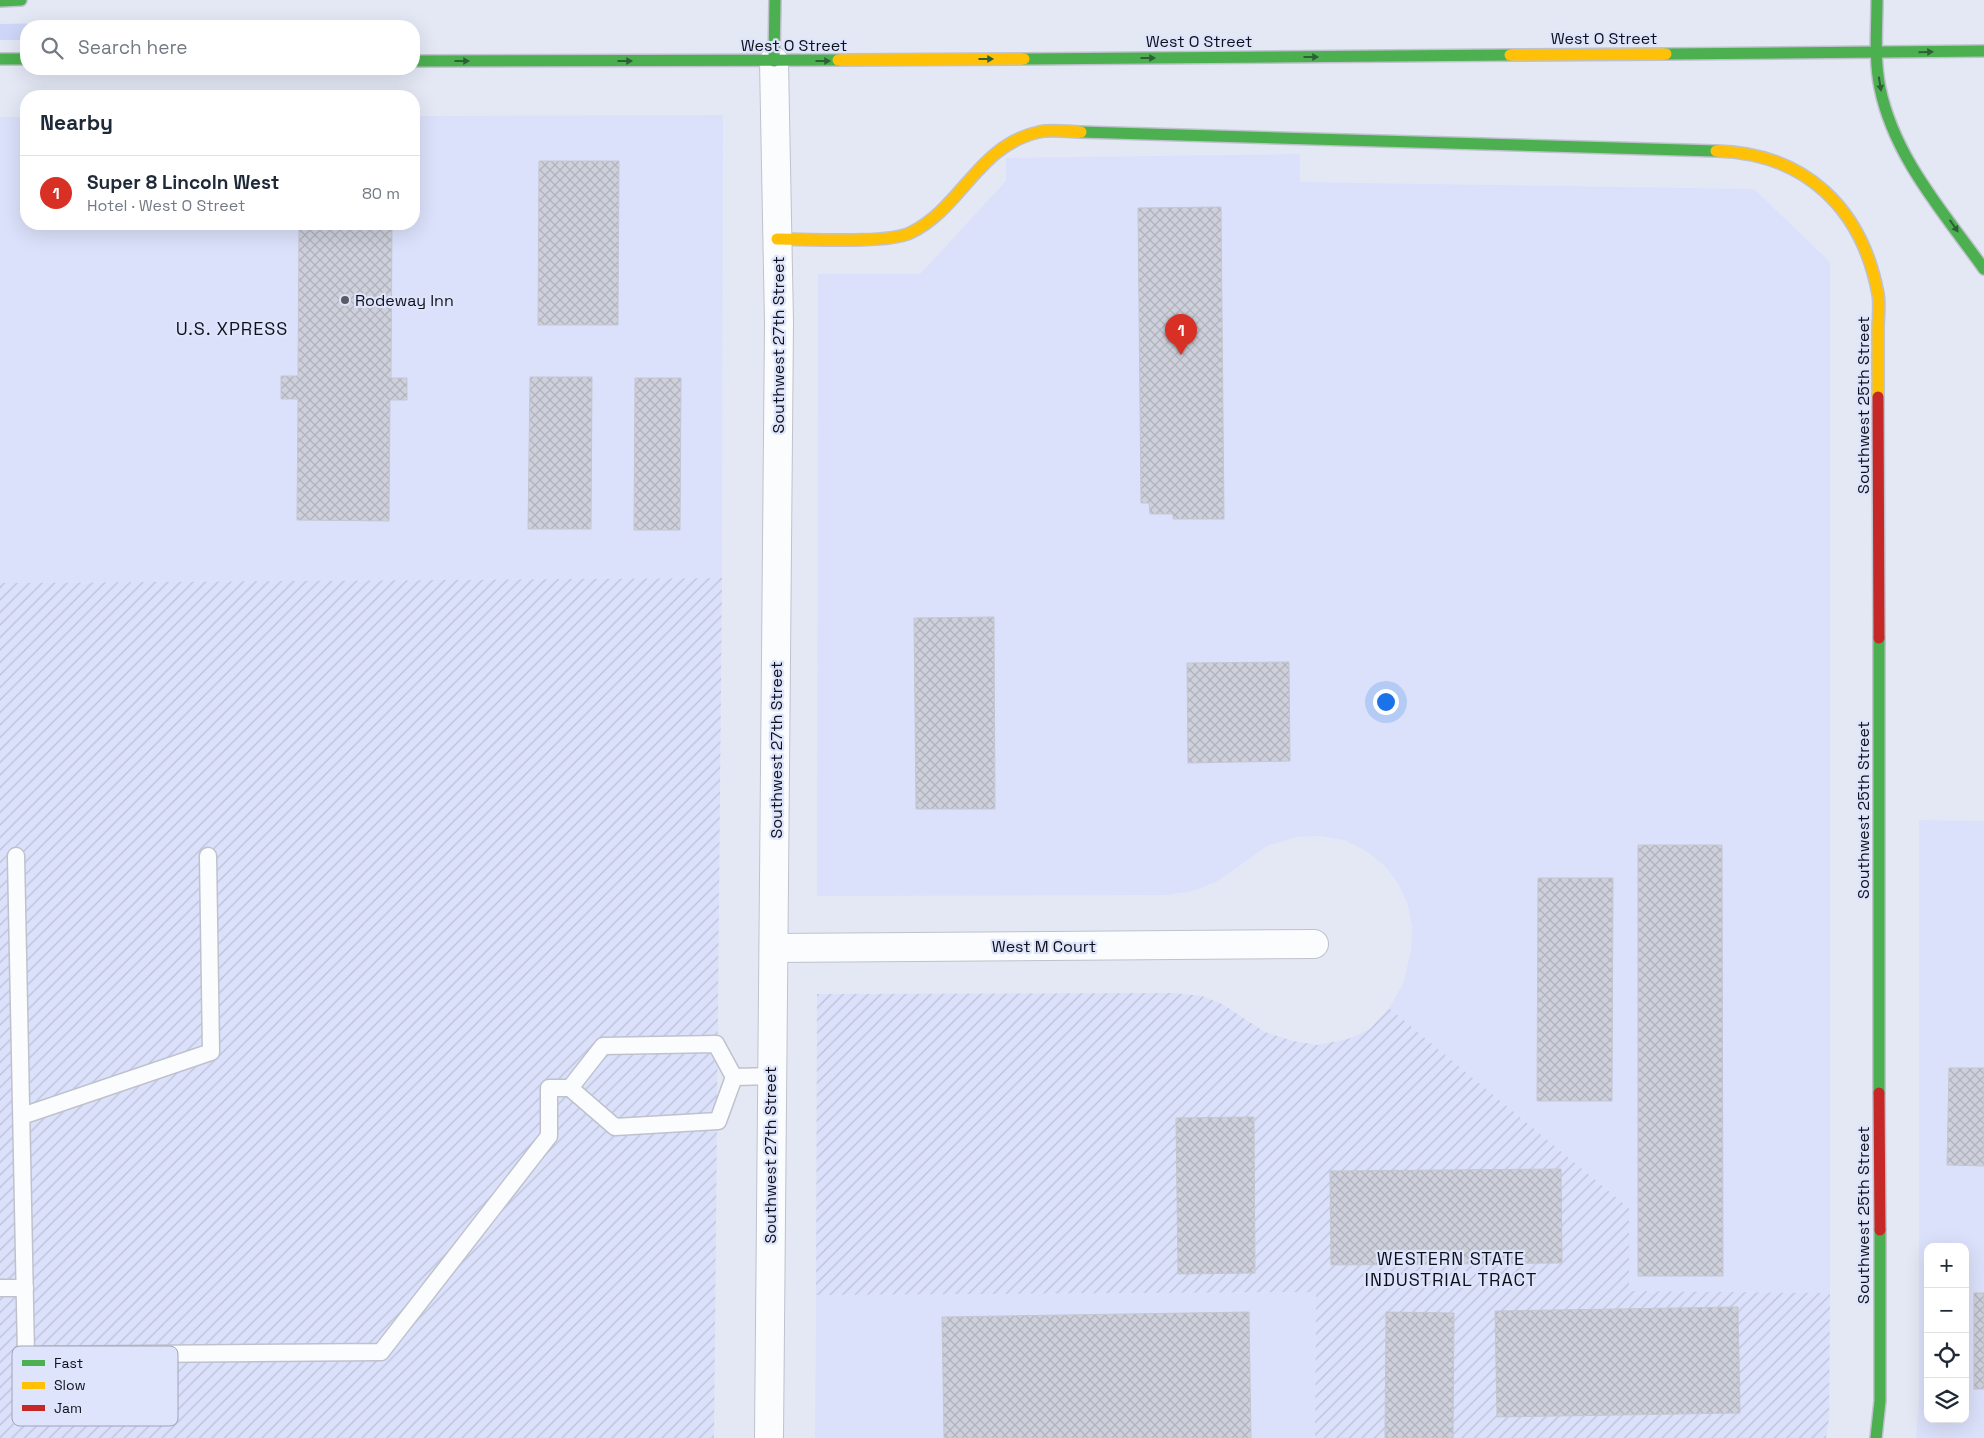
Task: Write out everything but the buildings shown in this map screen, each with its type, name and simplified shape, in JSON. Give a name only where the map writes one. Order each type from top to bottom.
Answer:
[{"type":"main road","points":[[0,1],[21,0]]},
{"type":"main road","points":[[774,61],[775,0]]},
{"type":"main road","points":[[1877,0],[1879,80],[1884,102],[1902,146],[1920,177],[1984,269]]},
{"type":"main road","name":"West O Street","points":[[420,61],[774,61],[1984,51]]},
{"type":"main road","points":[[0,59],[20,59]]},
{"type":"main road","name":"Southwest 25th Street","points":[[777,239],[889,238],[909,233],[936,216],[994,153],[1011,141],[1041,131],[1721,151],[1760,157],[1800,172],[1830,195],[1854,225],[1870,262],[1878,296],[1880,1401],[1876,1438]]},
{"type":"street","name":"Southwest 27th Street","points":[[769,1438],[779,323],[774,61]]},
{"type":"street","name":"West M Court","points":[[774,948],[1314,944]]},
{"type":"lane","points":[[16,856],[26,1346]]},
{"type":"lane","points":[[22,1116],[212,1052],[208,856]]},
{"type":"lane","points":[[178,1354],[382,1352],[549,1136],[549,1088],[570,1088],[615,1127],[718,1121],[734,1077],[716,1044],[603,1046],[570,1088]]},
{"type":"lane","points":[[734,1077],[771,1076]]},
{"type":"lane","points":[[0,1288],[25,1288]]},
{"type":"shaded area","points":[[0,24],[20,24],[20,40],[0,40]]},
{"type":"shaded area","points":[[723,115],[722,578],[0,583],[0,117],[20,117],[20,230],[420,230],[420,116]]},
{"type":"shaded area","points":[[1300,154],[1300,182],[1754,189],[1830,262],[1830,1293],[1629,1291],[1629,1208],[1389,1008],[1403,984],[1411,951],[1412,927],[1408,905],[1399,885],[1385,866],[1366,851],[1344,840],[1318,836],[1297,837],[1267,846],[1218,881],[1193,891],[1167,895],[817,896],[818,274],[920,274],[1006,181],[1006,158]]},
{"type":"shaded area","points":[[722,578],[714,1438],[0,1438],[0,583]]},
{"type":"shaded area","points":[[1919,820],[1984,821],[1984,1438],[1916,1438],[1919,1401]]},
{"type":"shaded area","points":[[1174,993],[1202,996],[1222,1004],[1265,1032],[1293,1041],[1318,1045],[1348,1039],[1370,1029],[1389,1008],[1629,1208],[1629,1291],[1830,1293],[1829,1417],[1826,1438],[1315,1438],[1316,1292],[816,1295],[817,994]]},
{"type":"shaded area","name":"WESTERN STATE INDUSTRIAL TRACT","points":[[1316,1292],[1315,1438],[815,1438],[816,1295]]},
{"type":"traffic: fast","points":[[0,1],[21,0]]},
{"type":"traffic: fast","points":[[774,61],[775,0]]},
{"type":"traffic: fast","points":[[1877,0],[1877,66],[1880,88],[1887,113],[1897,138],[1922,183],[1984,269]]},
{"type":"traffic: fast","points":[[1666,54],[1984,51]]},
{"type":"traffic: fast","points":[[1024,59],[1510,55]]},
{"type":"traffic: fast","points":[[0,59],[20,59]]},
{"type":"traffic: fast","points":[[420,61],[838,60]]},
{"type":"traffic: fast","points":[[1081,132],[1716,151]]},
{"type":"traffic: fast","points":[[1879,638],[1879,1093]]},
{"type":"traffic: fast","points":[[1876,1438],[1880,1401],[1880,1230]]},
{"type":"traffic: slow","points":[[1510,55],[1666,54]]},
{"type":"traffic: slow","points":[[838,60],[1024,59]]},
{"type":"traffic: slow","points":[[777,239],[865,240],[883,239],[910,233],[928,222],[944,208],[985,163],[1000,150],[1018,139],[1044,131],[1081,132]]},
{"type":"traffic: slow","points":[[1716,151],[1748,154],[1777,162],[1802,174],[1824,191],[1843,211],[1858,236],[1870,263],[1878,294],[1878,397]]},
{"type":"traffic: jam","points":[[1878,397],[1879,638]]},
{"type":"traffic: jam","points":[[1879,1093],[1880,1230]]},
{"type":"place","name":"Rodeway Inn","points":[[345,300]]},
{"type":"place","name":"Super 8 Lincoln West","points":[[1181,355]]},
{"type":"district","name":"U.S. XPRESS","points":[[232,328]]},
{"type":"district","name":"WESTERN STATE INDUSTRIAL TRACT","points":[[1451,1268]]}]
